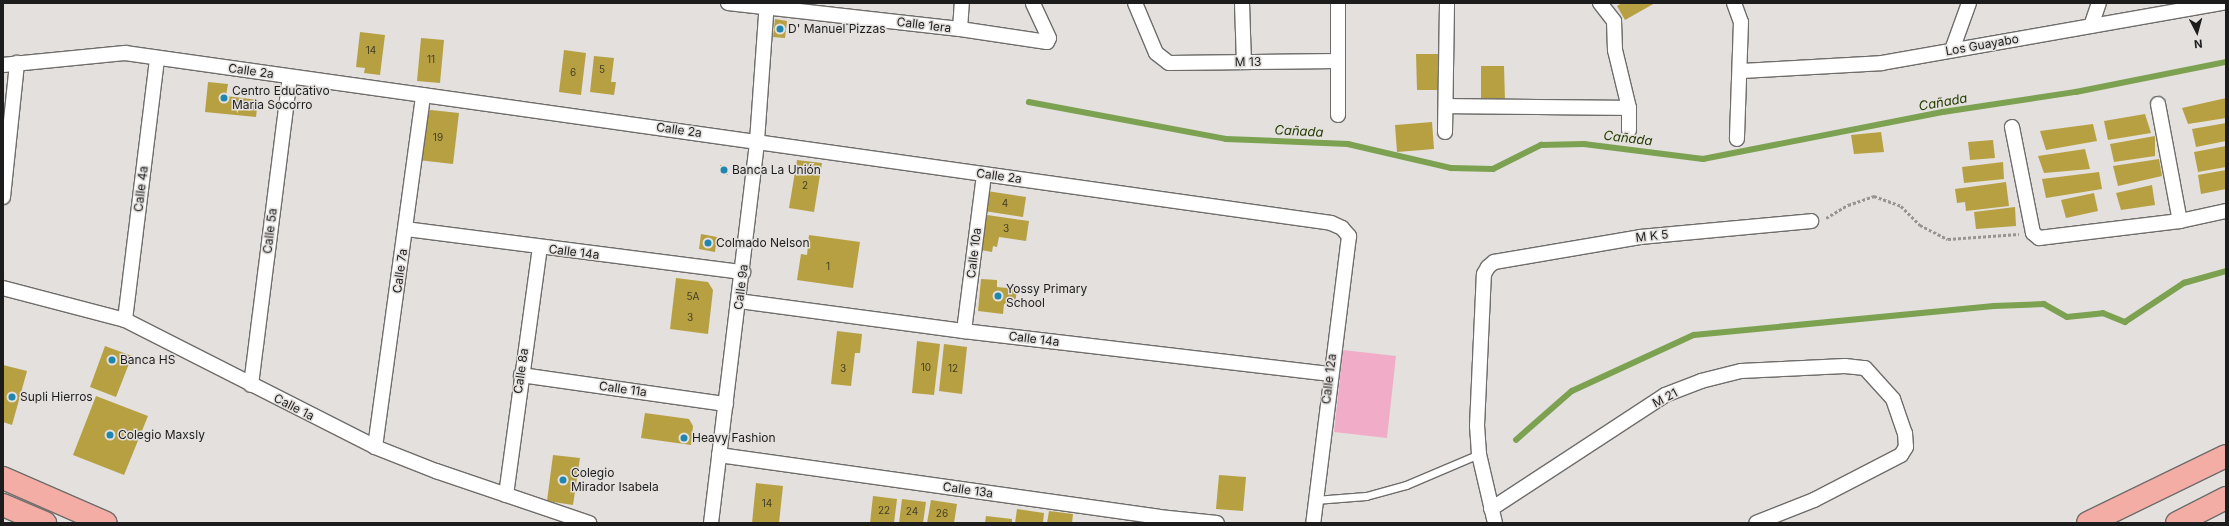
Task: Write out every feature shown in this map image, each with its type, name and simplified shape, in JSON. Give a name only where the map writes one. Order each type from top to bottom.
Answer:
[{"type":"main road","points":[[2088,523],[2226,456]]},
{"type":"main road","points":[[3,478],[106,523]]},
{"type":"main road","points":[[2176,523],[2226,498]]},
{"type":"main road","points":[[3,505],[45,523]]},
{"type":"street","name":"Calle 1era","points":[[728,3],[767,5],[960,29],[1047,42],[1049,38],[1033,3]]},
{"type":"street","points":[[960,29],[962,3]]},
{"type":"street","name":"M 13","points":[[1135,3],[1160,58],[1169,63],[1338,61]]},
{"type":"street","points":[[1338,3],[1338,115]]},
{"type":"street","points":[[1445,132],[1447,3]]},
{"type":"street","points":[[1600,3],[1614,21],[1615,50],[1629,108],[1629,130]]},
{"type":"street","points":[[1734,3],[1741,22],[1737,139]]},
{"type":"street","points":[[1952,50],[1969,3]]},
{"type":"street","points":[[2091,26],[2099,3]]},
{"type":"street","name":"Los Guayabo","points":[[1740,71],[1857,66],[2223,3]]},
{"type":"street","points":[[1241,4],[1244,62]]},
{"type":"street","name":"Calle 9a","points":[[711,523],[740,301],[757,141],[767,5]]},
{"type":"street","name":"Calle 2a","points":[[3,65],[112,53],[157,58],[757,141],[1331,223],[1342,228],[1349,236]]},
{"type":"street","name":"Calle 4a","points":[[125,320],[157,58]]},
{"type":"street","points":[[3,197],[17,63]]},
{"type":"street","name":"Calle 5a","points":[[251,385],[290,77]]},
{"type":"street","name":"Calle 7a","points":[[375,447],[406,229],[423,95]]},
{"type":"street","points":[[2158,104],[2180,221]]},
{"type":"street","points":[[1446,106],[1629,108]]},
{"type":"street","points":[[2012,127],[2033,233],[2039,238],[2180,221],[2226,211]]},
{"type":"street","name":"Calle 10a","points":[[964,331],[984,174]]},
{"type":"street","name":"M K 5","points":[[1479,454],[1477,426],[1484,274],[1494,262],[1640,237],[1811,221]]},
{"type":"street","name":"Calle 14a","points":[[406,229],[540,248],[743,272]]},
{"type":"street","name":"Calle 12a","points":[[1313,523],[1330,374],[1349,236]]},
{"type":"street","name":"Calle 8a","points":[[506,496],[520,375],[540,248]]},
{"type":"street","name":"Calle 1a","points":[[3,288],[125,320],[375,447],[506,496],[588,523]]},
{"type":"street","name":"Calle 14a","points":[[740,301],[964,331],[1330,374]]},
{"type":"street","name":"M 21","points":[[1492,509],[1665,395],[1701,381],[1741,371],[1845,366],[1865,368],[1893,399],[1905,433],[1906,447],[1901,456],[1814,500],[1756,523]]},
{"type":"street","name":"Calle 11a","points":[[520,375],[726,404]]},
{"type":"street","points":[[1479,454],[1495,523]]},
{"type":"street","name":"Calle 13a","points":[[719,455],[1159,520],[1217,523]]},
{"type":"lane","points":[[1315,500],[1366,496],[1399,487],[1446,470],[1479,454]]},
{"type":"path","points":[[1811,221],[1826,218],[1848,205],[1874,196],[1901,206],[1920,225],[1948,239],[2033,233]]},
{"type":"shaded area","points":[[1343,350],[1396,356],[1387,438],[1334,432]]},
{"type":"building","points":[[1622,3],[1655,3],[1625,20],[1617,6]]},
{"type":"building","name":"D' Manuel Pizzas","points":[[775,19],[787,21],[785,38],[773,37]]},
{"type":"building","points":[[360,32],[385,35],[380,75],[364,73],[365,68],[356,67]]},
{"type":"building","points":[[421,38],[444,40],[440,83],[417,81]]},
{"type":"building","points":[[564,50],[586,53],[581,95],[559,92]]},
{"type":"building","points":[[1416,54],[1438,54],[1439,90],[1417,90]]},
{"type":"building","points":[[594,56],[614,58],[611,82],[616,82],[614,95],[590,92]]},
{"type":"building","points":[[1481,66],[1504,66],[1505,101],[1481,101]]},
{"type":"building","name":"Centro Educativo Maria Socorro","points":[[208,82],[228,84],[226,96],[258,100],[256,117],[205,112]]},
{"type":"building","points":[[2226,98],[2226,118],[2188,124],[2182,108]]},
{"type":"building","points":[[431,110],[459,113],[453,164],[418,160],[426,112]]},
{"type":"building","points":[[2145,114],[2151,133],[2108,140],[2104,121]]},
{"type":"building","points":[[1432,122],[1434,149],[1397,152],[1395,125]]},
{"type":"building","points":[[2226,123],[2226,141],[2196,147],[2192,129]]},
{"type":"building","points":[[2093,124],[2097,141],[2046,150],[2040,131]]},
{"type":"building","points":[[1881,132],[1884,152],[1854,154],[1851,135]]},
{"type":"building","points":[[2155,136],[2155,156],[2114,162],[2110,144]]},
{"type":"building","points":[[1993,140],[1995,158],[1970,160],[1968,142]]},
{"type":"building","points":[[2226,146],[2226,167],[2198,172],[2194,152]]},
{"type":"building","points":[[2085,149],[2090,169],[2044,173],[2038,156]]},
{"type":"building","points":[[2159,159],[2162,176],[2118,186],[2113,166]]},
{"type":"building","points":[[797,160],[822,163],[814,212],[789,208]]},
{"type":"building","points":[[2003,162],[2004,179],[1964,183],[1962,167]]},
{"type":"building","name":"Banca La Unión","points":[[720,165],[728,166],[728,175],[720,174]]},
{"type":"building","points":[[2226,170],[2226,189],[2201,194],[2198,175]]},
{"type":"building","points":[[2099,172],[2102,189],[2046,198],[2042,179]]},
{"type":"building","points":[[2006,182],[2009,206],[1966,211],[1965,202],[1957,203],[1955,189]]},
{"type":"building","points":[[2152,185],[2155,205],[2121,210],[2116,193]]},
{"type":"building","points":[[987,191],[1026,197],[1023,217],[984,211]]},
{"type":"building","points":[[2094,193],[2098,211],[2066,218],[2061,200]]},
{"type":"building","points":[[2015,207],[2016,226],[1976,229],[1974,212]]},
{"type":"building","points":[[987,215],[1029,221],[1026,241],[999,237],[997,247],[993,246],[992,252],[981,250]]},
{"type":"building","name":"Colmado Nelson","points":[[701,234],[717,237],[715,252],[699,249]]},
{"type":"building","points":[[809,235],[860,242],[853,288],[797,280],[801,254],[807,255]]},
{"type":"building","points":[[676,278],[708,282],[713,290],[708,334],[670,329]]},
{"type":"building","name":"Yossy Primary School","points":[[981,279],[997,280],[997,287],[1017,289],[1015,305],[1004,304],[1003,314],[978,311]]},
{"type":"building","points":[[837,331],[862,334],[860,353],[855,353],[851,386],[831,384]]},
{"type":"building","points":[[917,341],[940,344],[934,395],[912,393]]},
{"type":"building","points":[[944,344],[967,347],[962,394],[939,391]]},
{"type":"building","points":[[105,346],[132,356],[116,397],[90,387]]},
{"type":"building","name":"Supli Hierros","points":[[3,365],[27,371],[12,425],[3,422]]},
{"type":"building","name":"Colegio Maxsly","points":[[96,396],[148,416],[124,475],[73,455]]},
{"type":"building","points":[[645,413],[689,419],[693,426],[691,445],[641,438]]},
{"type":"building","name":"Colegio Mirador Isabela","points":[[553,455],[580,458],[573,505],[547,501]]},
{"type":"building","points":[[1219,475],[1246,477],[1243,511],[1216,509]]},
{"type":"building","points":[[756,483],[783,486],[779,523],[752,523]]},
{"type":"building","points":[[873,496],[897,499],[894,523],[870,523]]},
{"type":"building","points":[[902,499],[926,502],[923,523],[899,523]]},
{"type":"building","points":[[931,500],[957,504],[954,523],[927,523]]},
{"type":"building","points":[[1017,509],[1044,513],[1043,523],[1015,523]]},
{"type":"building","points":[[1049,511],[1073,514],[1072,523],[1047,523]]},
{"type":"building","points":[[986,516],[1012,519],[1012,523],[985,523]]},
{"type":"waterway","name":"Cañada","points":[[1029,102],[1226,139],[1348,144],[1451,168],[1493,169],[1541,145],[1584,144],[1703,159],[1943,112],[2076,92],[2226,62]]},
{"type":"waterway","points":[[1516,440],[1572,391],[1694,335],[1994,306],[2044,304],[2067,317],[2103,313],[2125,322],[2184,283],[2226,271]]},
{"type":"place","name":"D' Manuel Pizzas","points":[[780,29]]},
{"type":"place","name":"Centro Educativo Maria Socorro","points":[[224,98]]},
{"type":"place","name":"Banca La Unión","points":[[724,170]]},
{"type":"place","name":"Colmado Nelson","points":[[708,243]]},
{"type":"place","name":"Yossy Primary School","points":[[998,296]]},
{"type":"place","name":"Banca HS","points":[[112,360]]},
{"type":"place","name":"Supli Hierros","points":[[12,397]]},
{"type":"place","name":"Colegio Maxsly","points":[[110,435]]},
{"type":"place","name":"Heavy Fashion","points":[[684,438]]},
{"type":"place","name":"Colegio Mirador Isabela","points":[[563,480]]}]
